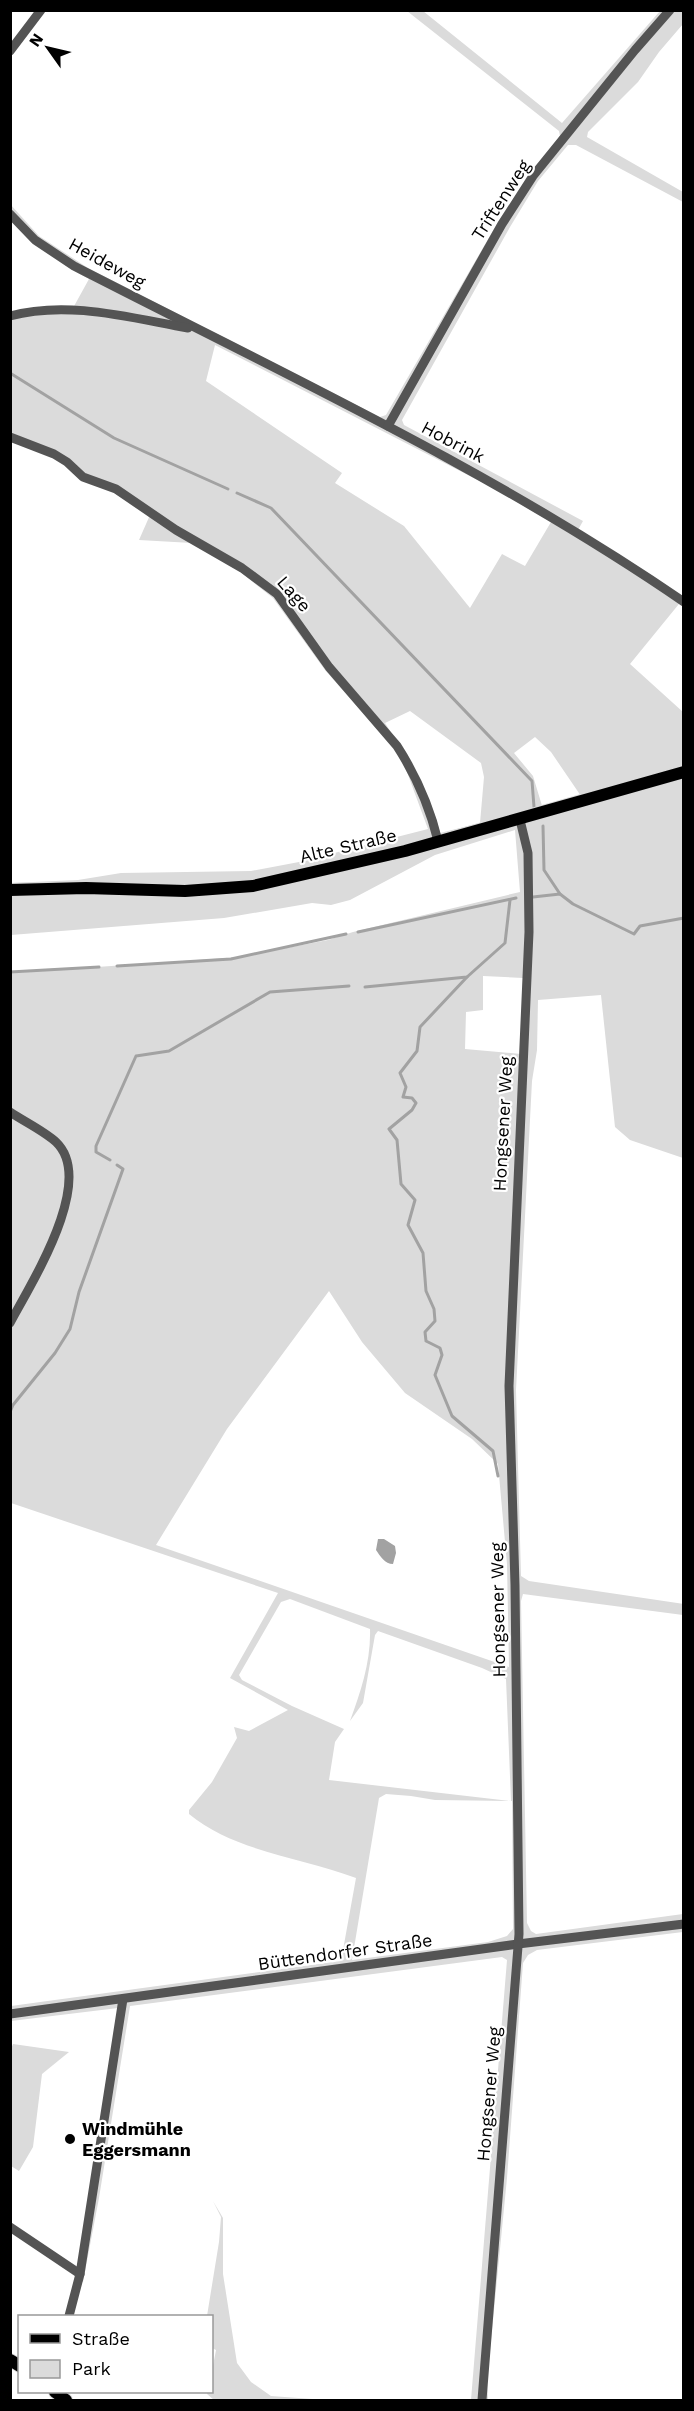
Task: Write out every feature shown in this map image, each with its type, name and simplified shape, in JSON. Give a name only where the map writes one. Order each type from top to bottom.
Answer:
[{"type":"main road","name":"Alte Straße","points":[[10,890],[86,888],[186,891],[253,886],[438,842],[684,772]]},
{"type":"street","points":[[10,51],[41,10]]},
{"type":"street","name":"Triftenweg","points":[[388,426],[502,224],[533,176],[634,50],[670,10]]},
{"type":"street","name":"Heideweg","points":[[10,214],[35,240],[74,266],[196,329]]},
{"type":"street","points":[[10,316],[55,309],[100,313],[196,329]]},
{"type":"street","name":"Hobrink","points":[[196,329],[388,426],[513,494],[684,602]]},
{"type":"street","name":"Lage","points":[[10,436],[54,454],[67,462],[83,477],[116,489],[176,530],[242,568],[277,594],[329,667],[397,746],[406,760],[433,820],[438,842]]},
{"type":"street","name":"Hongsener Weg","points":[[482,2400],[518,1944],[515,1585],[509,1386],[529,932],[528,854],[520,820]]},
{"type":"street","points":[[10,1112],[57,1143],[65,1156],[69,1171],[64,1216],[10,1323]]},
{"type":"street","name":"Büttendorfer Straße","points":[[10,2014],[518,1944],[684,1924]]},
{"type":"street","points":[[69,2315],[80,2274],[123,1998]]},
{"type":"street","points":[[10,2226],[80,2274]]},
{"type":"green space","points":[[407,11],[423,11],[562,123],[660,11],[683,11],[683,24],[638,82],[588,132],[587,137],[683,192],[683,202],[576,145],[568,145],[538,181],[510,227],[402,420],[404,425],[583,521],[578,530],[683,599],[630,664],[683,712],[683,1158],[630,1140],[615,1127],[601,995],[538,1000],[537,1050],[532,1081],[516,1390],[521,1576],[529,1581],[684,1604],[683,1615],[523,1594],[521,1601],[527,1923],[531,1931],[536,1934],[683,1914],[683,1932],[537,1950],[528,1955],[523,1963],[507,2178],[487,2381],[488,2400],[471,2400],[507,1960],[502,1957],[130,2006],[83,2282],[76,2278],[118,2008],[11,2021],[11,2006],[341,1961],[356,1878],[227,1837],[207,1827],[189,1814],[189,1810],[212,1782],[237,1738],[234,1727],[249,1731],[288,1710],[230,1678],[278,1593],[11,1503],[11,973],[240,957],[328,940],[520,892],[515,830],[435,855],[350,900],[331,905],[312,903],[224,918],[11,935],[11,883],[78,880],[121,873],[251,871],[299,862],[428,829],[404,764],[393,747],[325,670],[273,598],[239,571],[192,543],[139,540],[150,515],[65,463],[11,439],[11,313],[73,308],[89,279],[47,252],[29,236],[11,218],[10,204],[39,236],[88,268],[380,417],[386,415],[498,222],[560,136],[559,131]],"holes":[[[215,345],[497,490],[551,522],[525,566],[502,554],[470,608],[404,526],[335,483],[342,473],[206,381]],[[410,711],[481,763],[484,777],[480,823],[440,833],[431,804],[410,762],[385,723]],[[535,737],[551,752],[583,799],[543,809],[533,776],[514,753]],[[483,976],[523,978],[521,1054],[465,1049],[466,1012],[483,1010]],[[329,1291],[362,1342],[405,1393],[472,1439],[498,1464],[507,1564],[509,1667],[156,1545],[227,1429]],[[290,1599],[370,1629],[367,1664],[350,1721],[363,1703],[375,1635],[378,1631],[482,1668],[506,1679],[511,1801],[329,1780],[335,1742],[344,1729],[292,1706],[242,1680],[239,1675],[281,1602]],[[386,1794],[435,1800],[512,1801],[513,1929],[507,1936],[488,1942],[352,1960],[379,1798]]]},
{"type":"green space","points":[[13,2044],[69,2052],[42,2074],[33,2147],[19,2171],[11,2166],[10,2051]]},
{"type":"green space","points":[[213,2201],[223,2218],[223,2274],[237,2363],[251,2382],[271,2396],[326,2400],[214,2400],[207,2394],[213,2393],[213,2366],[216,2350],[213,2348],[213,2315],[207,2315],[221,2217]]},
{"type":"shaded area","points":[[378,1539],[384,1539],[395,1546],[393,1564],[385,1561],[376,1550]]},
{"type":"waterway","points":[[10,373],[114,438],[228,489]]},
{"type":"waterway","points":[[237,493],[271,508],[532,781],[534,807]]},
{"type":"waterway","points":[[543,826],[544,870],[560,894]]},
{"type":"waterway","points":[[533,897],[560,894],[573,904],[634,934],[640,926],[684,918]]},
{"type":"waterway","points":[[358,932],[516,898]]},
{"type":"waterway","points":[[365,987],[467,977],[505,943],[510,900]]},
{"type":"waterway","points":[[117,966],[231,959],[346,934]]},
{"type":"waterway","points":[[10,972],[99,967]]},
{"type":"waterway","points":[[467,977],[420,1027],[417,1051],[400,1073],[406,1087],[403,1097],[412,1098],[416,1103],[412,1110],[389,1129],[397,1140],[401,1184],[415,1200],[408,1225],[423,1253],[426,1291],[434,1309],[435,1321],[425,1332],[426,1341],[440,1348],[442,1355],[435,1375],[452,1416],[493,1451],[498,1476]]},
{"type":"waterway","points":[[110,1160],[96,1152],[96,1146],[136,1056],[169,1051],[270,992],[349,986]]},
{"type":"waterway","points":[[10,1412],[13,1405],[55,1353],[70,1329],[79,1292],[123,1169],[117,1165]]},
{"type":"place","name":"Windmühle Eggersmann","points":[[70,2139]]}]
